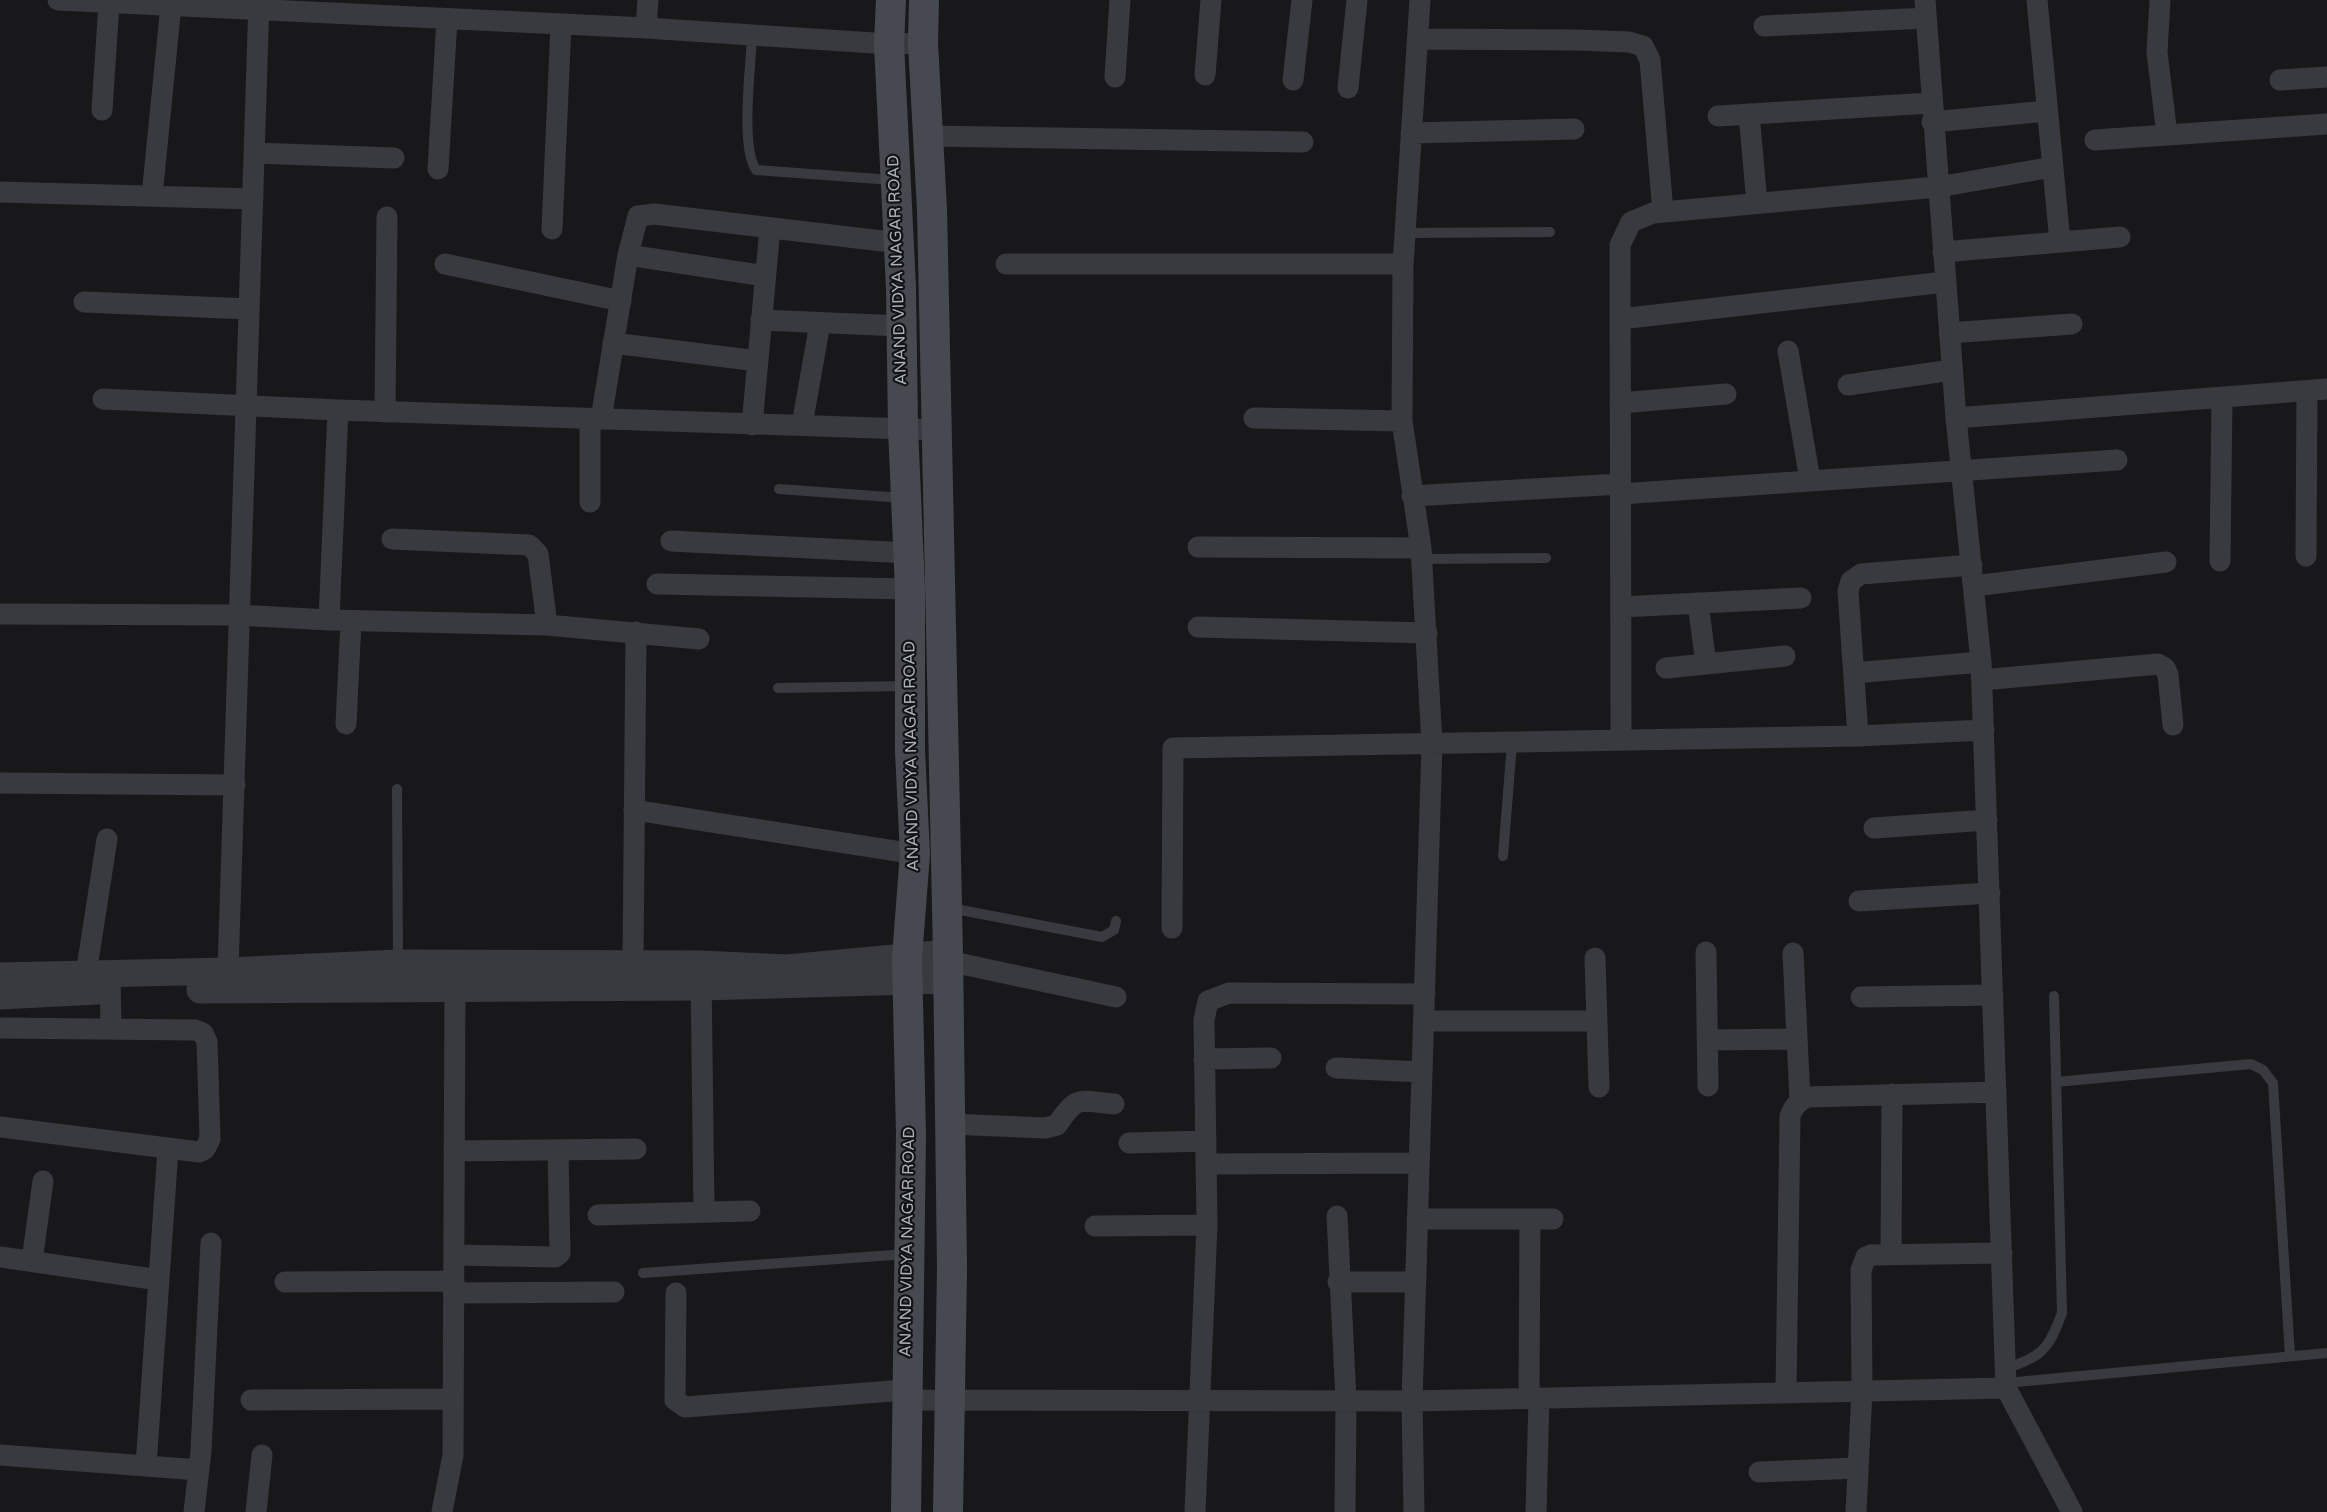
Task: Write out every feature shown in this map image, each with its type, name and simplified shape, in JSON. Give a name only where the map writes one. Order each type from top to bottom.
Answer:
[{"type":"main road","name":"ANAND VIDYA NAGAR ROAD","points":[[891,0],[889,44],[899,243],[903,428],[909,553],[915,854],[908,969],[911,1134],[905,1395],[906,1512]]},
{"type":"main road","name":"ANAND VIDYA NAGAR ROAD","points":[[924,0],[922,43],[928,136],[937,429],[948,965],[952,1399],[948,1512]]},
{"type":"street","points":[[58,0],[171,5],[368,7],[561,24],[889,44],[922,43]]},
{"type":"street","points":[[646,28],[648,0]]},
{"type":"street","points":[[1115,77],[1120,0]]},
{"type":"street","points":[[1205,75],[1211,0]]},
{"type":"street","points":[[1293,80],[1302,0]]},
{"type":"street","points":[[1348,88],[1357,0]]},
{"type":"street","points":[[1414,1512],[1412,1401],[1432,744],[1421,553],[1402,421],[1403,264],[1420,0]]},
{"type":"street","points":[[2037,0],[2060,242]]},
{"type":"street","points":[[2160,0],[2157,52],[2167,135]]},
{"type":"street","points":[[102,110],[109,3]]},
{"type":"street","points":[[152,196],[171,5]]},
{"type":"street","points":[[228,971],[235,785],[237,615],[246,407],[258,5]]},
{"type":"street","points":[[1764,26],[1925,9],[1956,417],[1981,671],[2006,1380],[2072,1512]]},
{"type":"street","points":[[435,12],[438,169]]},
{"type":"street","points":[[552,229],[561,24]]},
{"type":"street","points":[[1418,39],[1577,40],[1629,42],[1643,46],[1650,60],[1663,212]]},
{"type":"street","points":[[2280,80],[2327,77]]},
{"type":"street","points":[[1718,116],[2048,111]]},
{"type":"street","points":[[1749,114],[1757,203]]},
{"type":"street","points":[[2095,140],[2327,124]]},
{"type":"street","points":[[1411,133],[1574,129]]},
{"type":"street","points":[[928,136],[1303,142]]},
{"type":"street","points":[[254,153],[394,159]]},
{"type":"street","points":[[1621,740],[1620,245],[1631,222],[1663,212],[1938,187],[2053,167]]},
{"type":"street","points":[[0,192],[252,199]]},
{"type":"street","points":[[590,502],[595,419],[614,343],[628,255],[638,216],[646,214],[899,243]]},
{"type":"street","points":[[384,412],[387,217]]},
{"type":"street","points":[[752,424],[770,228]]},
{"type":"street","points":[[1943,252],[2120,237]]},
{"type":"street","points":[[628,255],[765,276]]},
{"type":"street","points":[[445,264],[621,301]]},
{"type":"street","points":[[1006,264],[1403,264]]},
{"type":"street","points":[[1620,319],[1945,282]]},
{"type":"street","points":[[84,302],[249,309]]},
{"type":"street","points":[[761,320],[901,326]]},
{"type":"street","points":[[802,425],[820,322]]},
{"type":"street","points":[[1949,333],[2072,324]]},
{"type":"street","points":[[614,343],[758,361]]},
{"type":"street","points":[[1788,351],[1810,480]]},
{"type":"street","points":[[1848,385],[1953,370]]},
{"type":"street","points":[[1956,417],[2317,390],[2306,556]]},
{"type":"street","points":[[1620,403],[1726,394]]},
{"type":"street","points":[[2220,561],[2222,397]]},
{"type":"street","points":[[102,399],[384,412],[937,429]]},
{"type":"street","points":[[329,620],[338,410]]},
{"type":"street","points":[[1254,418],[1402,421]]},
{"type":"street","points":[[1412,495],[1620,489],[1810,480],[2117,460]]},
{"type":"street","points":[[392,539],[529,545],[538,554],[548,625]]},
{"type":"street","points":[[671,541],[909,553]]},
{"type":"street","points":[[1198,547],[1421,553]]},
{"type":"street","points":[[1974,586],[2166,562]]},
{"type":"street","points":[[1858,736],[1848,591],[1851,581],[1861,573],[1972,565]]},
{"type":"street","points":[[657,584],[910,589]]},
{"type":"street","points":[[1621,607],[1801,598]]},
{"type":"street","points":[[1698,603],[1706,664]]},
{"type":"street","points":[[0,615],[237,615],[351,621],[548,625],[699,639]]},
{"type":"street","points":[[346,724],[351,621]]},
{"type":"street","points":[[1198,627],[1427,633]]},
{"type":"street","points":[[633,964],[636,632]]},
{"type":"street","points":[[1666,668],[1785,656]]},
{"type":"street","points":[[1854,673],[2158,664],[2165,668],[2168,675],[2173,725]]},
{"type":"street","points":[[1172,928],[1173,748],[1858,736],[1984,730]]},
{"type":"street","points":[[0,783],[235,785]]},
{"type":"street","points":[[634,810],[915,854]]},
{"type":"street","points":[[1874,828],[1987,820]]},
{"type":"street","points":[[107,839],[102,979],[111,1029]]},
{"type":"street","points":[[1859,901],[1990,893]]},
{"type":"street","points":[[1706,952],[1708,1086]]},
{"type":"street","points":[[1786,1392],[1790,1116],[1800,1100],[1793,953]]},
{"type":"street","points":[[1595,958],[1599,1087]]},
{"type":"street","points":[[0,996],[102,979],[398,963],[455,975],[633,964],[701,976]]},
{"type":"street","points":[[0,976],[102,979],[455,975],[701,976],[835,985],[908,969],[948,965],[1116,997]]},
{"type":"street","points":[[442,1512],[453,1455],[455,975]]},
{"type":"street","points":[[701,976],[704,1212]]},
{"type":"street","points":[[1195,1512],[1207,1225],[1204,1010],[1208,1001],[1216,996],[1229,993],[1425,994]]},
{"type":"street","points":[[1861,997],[1993,995]]},
{"type":"street","points":[[1424,1022],[1597,1021]]},
{"type":"street","points":[[0,1028],[195,1030],[203,1033],[207,1042],[210,1139],[205,1149],[199,1152],[0,1127]]},
{"type":"street","points":[[1707,1040],[1797,1038]]},
{"type":"street","points":[[1204,1059],[1271,1058]]},
{"type":"street","points":[[1336,1068],[1422,1072]]},
{"type":"street","points":[[1800,1100],[1808,1097],[1996,1092]]},
{"type":"street","points":[[1891,1255],[1892,1094]]},
{"type":"street","points":[[950,1124],[1045,1128],[1057,1125],[1069,1106],[1079,1101],[1114,1104]]},
{"type":"street","points":[[1129,1143],[1206,1142]]},
{"type":"street","points":[[146,1466],[168,1149]]},
{"type":"street","points":[[454,1151],[636,1149]]},
{"type":"street","points":[[454,1255],[555,1257],[560,1253],[558,1150]]},
{"type":"street","points":[[1206,1164],[1419,1163]]},
{"type":"street","points":[[32,1261],[43,1181]]},
{"type":"street","points":[[598,1215],[750,1211]]},
{"type":"street","points":[[1337,1216],[1338,1282],[1346,1400],[1345,1512]]},
{"type":"street","points":[[1418,1219],[1553,1219]]},
{"type":"street","points":[[1530,1219],[1536,1512]]},
{"type":"street","points":[[1095,1226],[1207,1225]]},
{"type":"street","points":[[194,1512],[199,1470],[211,1243]]},
{"type":"street","points":[[1856,1512],[1862,1391],[1861,1270],[1866,1257],[2002,1253]]},
{"type":"street","points":[[0,1257],[159,1280]]},
{"type":"street","points":[[285,1282],[614,1292]]},
{"type":"street","points":[[1338,1282],[1416,1282]]},
{"type":"street","points":[[676,1293],[675,1400],[685,1407],[905,1395],[952,1399],[1412,1401],[1862,1391],[2006,1380]]},
{"type":"street","points":[[251,1400],[453,1399]]},
{"type":"street","points":[[0,1455],[199,1470]]},
{"type":"street","points":[[256,1512],[262,1455]]},
{"type":"street","points":[[1759,1472],[1858,1468]]},
{"type":"lane","points":[[752,35],[747,142],[749,160],[756,170],[896,180]]},
{"type":"lane","points":[[1405,233],[1550,232]]},
{"type":"lane","points":[[779,489],[906,498]]},
{"type":"lane","points":[[1421,553],[1546,558]]},
{"type":"lane","points":[[778,688],[910,686]]},
{"type":"lane","points":[[1503,856],[1512,742]]},
{"type":"lane","points":[[398,789],[398,963]]},
{"type":"lane","points":[[947,908],[1102,937],[1114,930],[1116,921]]},
{"type":"lane","points":[[2006,1380],[2044,1350],[2062,1313],[2054,996]]},
{"type":"lane","points":[[2056,1082],[2251,1064],[2263,1070],[2273,1083],[2290,1356]]},
{"type":"lane","points":[[643,1273],[908,1254]]},
{"type":"lane","points":[[2006,1380],[2327,1353]]}]
